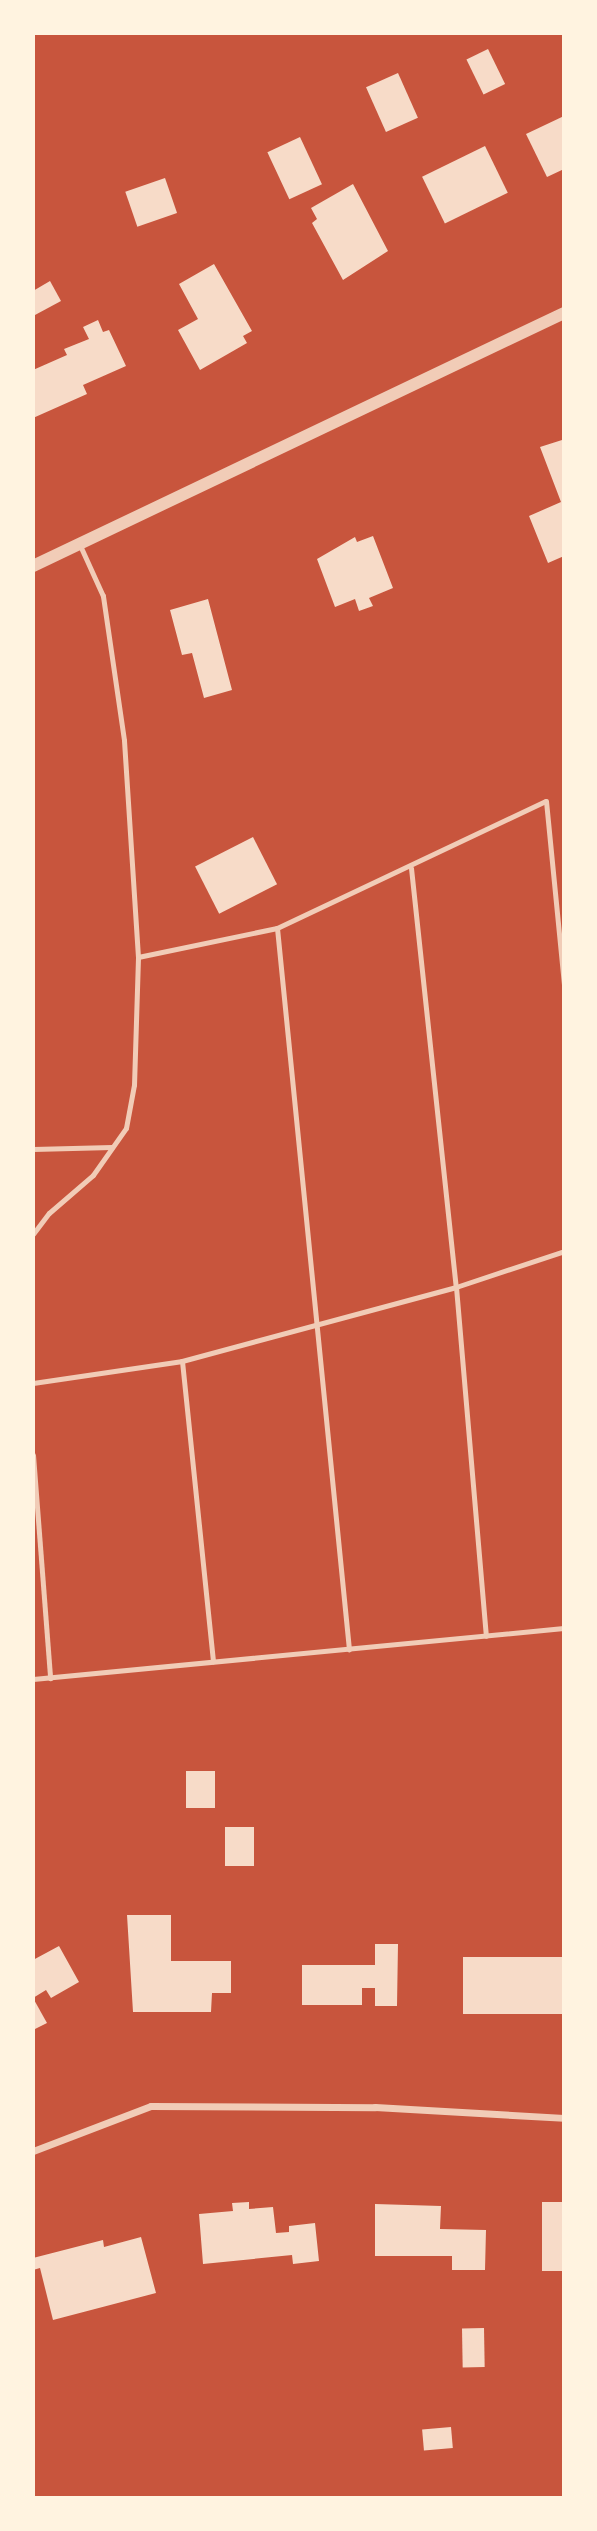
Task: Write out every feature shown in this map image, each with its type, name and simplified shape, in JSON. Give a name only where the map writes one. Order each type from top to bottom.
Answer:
[{"type":"street","points":[[33,566],[564,313]]},
{"type":"street","points":[[33,2151],[150,2106],[374,2107],[564,2118]]},
{"type":"lane","points":[[33,1234],[49,1213],[93,1175],[126,1128],[134,1085],[138,957],[124,740],[103,596],[79,543]]},
{"type":"lane","points":[[138,957],[277,928],[411,868],[546,800],[564,985]]},
{"type":"lane","points":[[411,868],[456,1287],[486,1636]]},
{"type":"lane","points":[[277,928],[319,1326],[348,1648]]},
{"type":"lane","points":[[33,1149],[112,1147]]},
{"type":"lane","points":[[33,1383],[183,1361],[456,1287],[564,1251]]},
{"type":"lane","points":[[183,1361],[213,1661]]},
{"type":"lane","points":[[33,1455],[50,1678]]},
{"type":"lane","points":[[33,1679],[564,1628]]},
{"type":"building","points":[[488,49],[505,84],[484,95],[466,60]]},
{"type":"building","points":[[398,73],[418,118],[386,132],[366,87]]},
{"type":"building","points":[[564,116],[564,169],[547,177],[526,134]]},
{"type":"building","points":[[300,137],[322,184],[289,199],[267,152]]},
{"type":"building","points":[[485,146],[508,193],[445,223],[422,177]]},
{"type":"building","points":[[165,178],[177,213],[137,227],[125,192]]},
{"type":"building","points":[[353,184],[388,251],[343,280],[312,223],[317,219],[311,208]]},
{"type":"building","points":[[214,264],[252,331],[243,336],[247,343],[200,370],[178,330],[198,319],[179,284]]},
{"type":"building","points":[[50,281],[61,301],[35,315],[33,291]]},
{"type":"building","points":[[98,320],[103,332],[109,330],[126,366],[83,385],[87,394],[33,418],[33,370],[67,355],[64,349],[89,339],[83,327]]},
{"type":"building","points":[[564,432],[564,556],[548,563],[529,516],[561,502],[540,447],[562,440]]},
{"type":"building","points":[[373,536],[393,588],[369,598],[373,606],[359,611],[355,599],[335,607],[317,559],[355,537],[357,542]]},
{"type":"building","points":[[208,599],[232,690],[204,698],[192,653],[182,655],[170,610]]},
{"type":"building","points":[[253,837],[277,884],[219,914],[195,867]]},
{"type":"building","points":[[186,1771],[215,1771],[215,1808],[186,1808]]},
{"type":"building","points":[[225,1827],[254,1827],[254,1866],[225,1866]]},
{"type":"building","points":[[127,1915],[171,1915],[171,1961],[231,1961],[231,1993],[212,1993],[211,2012],[133,2012]]},
{"type":"building","points":[[375,1944],[398,1944],[397,2006],[375,2006],[375,1988],[362,1988],[362,2005],[302,2005],[302,1965],[375,1965]]},
{"type":"building","points":[[59,1946],[79,1982],[51,1998],[46,1990],[33,1998],[33,1960]]},
{"type":"building","points":[[463,1957],[564,1957],[564,2014],[463,2014]]},
{"type":"building","points":[[33,1998],[47,2023],[33,2030]]},
{"type":"building","points":[[249,2202],[249,2209],[273,2207],[276,2233],[289,2232],[289,2226],[315,2223],[319,2261],[293,2264],[292,2255],[203,2264],[199,2214],[233,2211],[232,2203]]},
{"type":"building","points":[[542,2202],[564,2202],[564,2271],[542,2271]]},
{"type":"building","points":[[375,2204],[441,2206],[440,2229],[486,2230],[485,2270],[452,2270],[452,2256],[375,2256]]},
{"type":"building","points":[[141,2237],[156,2293],[53,2320],[40,2268],[33,2270],[33,2258],[103,2240],[104,2247]]},
{"type":"building","points":[[462,2328],[484,2328],[485,2367],[463,2367]]},
{"type":"building","points":[[451,2427],[453,2448],[424,2450],[422,2430]]}]
